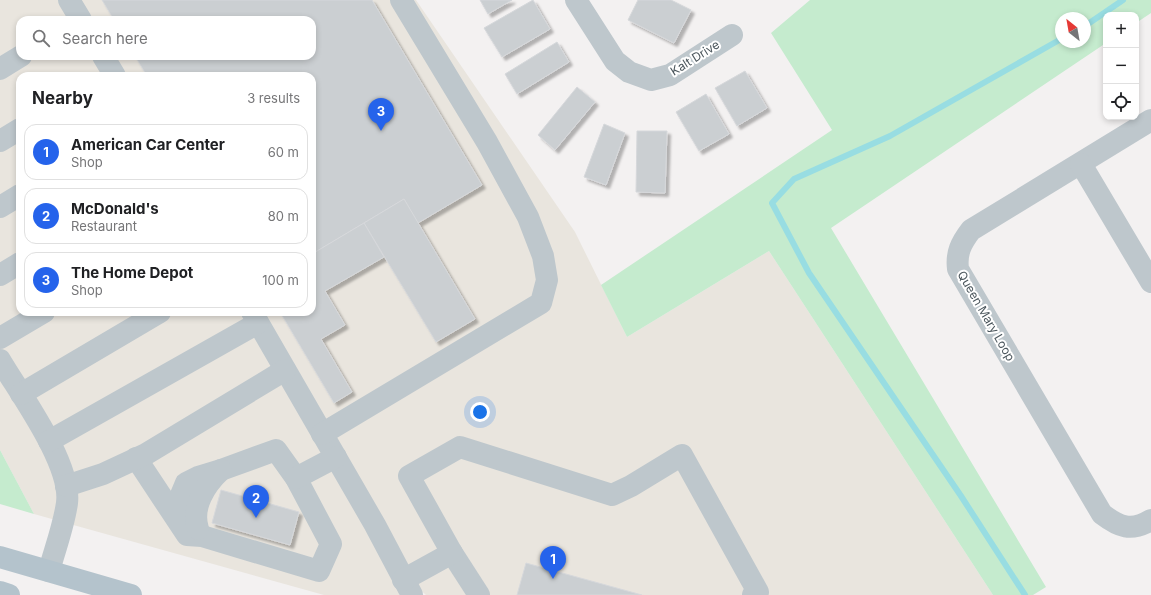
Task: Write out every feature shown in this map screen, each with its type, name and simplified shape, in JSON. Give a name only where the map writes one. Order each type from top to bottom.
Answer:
[{"type":"main road","points":[[0,557],[131,595]]},
{"type":"main road","points":[[0,592],[9,595]]},
{"type":"street","points":[[69,0],[77,16]]},
{"type":"street","points":[[322,434],[541,303],[547,280],[543,256],[528,217],[487,142],[401,0]]},
{"type":"street","name":"Kalt Drive","points":[[576,0],[615,61],[629,72],[651,80],[670,75],[732,35]]},
{"type":"street","points":[[0,69],[16,59]]},
{"type":"street","name":"Queen Mary Loop","points":[[1151,120],[971,230],[961,243],[956,258],[958,269],[1102,514],[1116,524],[1132,528],[1151,520]]},
{"type":"street","points":[[0,141],[16,131]]},
{"type":"street","points":[[1081,164],[1151,282]]},
{"type":"street","points":[[0,207],[16,197]]},
{"type":"street","points":[[0,275],[16,265]]},
{"type":"street","points":[[0,338],[37,316]]},
{"type":"street","points":[[21,394],[153,316]]},
{"type":"street","points":[[49,442],[255,317],[336,457],[408,587],[452,553]]},
{"type":"street","points":[[0,360],[49,442],[66,479],[67,502],[49,571]]},
{"type":"street","points":[[66,486],[103,474],[136,458],[285,370]]},
{"type":"street","points":[[479,595],[452,553],[409,476],[460,447],[612,496],[682,456],[758,592],[753,595]]},
{"type":"street","points":[[136,458],[161,494],[186,535],[201,534],[319,571],[331,544],[296,478],[276,450],[198,477],[186,483],[181,495],[188,518],[201,534]]},
{"type":"street","points":[[296,478],[336,457]]},
{"type":"street","points":[[161,494],[186,473],[195,469],[221,470]]},
{"type":"shaded area","points":[[0,0],[416,0],[575,232],[627,337],[769,251],[993,595],[426,595],[411,581],[399,595],[324,595],[34,514],[0,450]]},
{"type":"green space","points":[[810,0],[1151,0],[1151,13],[1139,21],[1139,12],[1103,12],[1103,45],[831,228],[1046,587],[1033,595],[993,595],[769,251],[627,337],[601,285],[832,130],[771,33]]},
{"type":"green space","points":[[0,450],[34,514],[0,504]]},
{"type":"building","points":[[102,0],[372,0],[482,185],[418,223],[404,199],[316,252],[316,72],[145,72],[137,60],[316,60],[316,16],[112,16]]},
{"type":"building","points":[[480,0],[512,0],[488,14]]},
{"type":"building","points":[[533,0],[550,29],[502,57],[484,28]]},
{"type":"building","points":[[638,0],[671,0],[691,10],[674,43],[628,20]]},
{"type":"building","points":[[557,42],[569,62],[517,94],[505,74]]},
{"type":"building","points":[[745,71],[767,108],[737,126],[715,88]]},
{"type":"building","points":[[577,87],[595,102],[555,150],[538,135]]},
{"type":"building","points":[[706,94],[729,134],[699,151],[676,112]]},
{"type":"building","points":[[604,124],[625,133],[606,185],[584,177]]},
{"type":"building","points":[[637,131],[667,131],[665,193],[636,192]]},
{"type":"building","points":[[404,199],[475,319],[436,342],[364,223]]},
{"type":"building","points":[[364,223],[384,257],[325,291],[345,325],[321,339],[352,392],[334,403],[282,316],[316,316],[316,252]]},
{"type":"building","points":[[221,490],[299,512],[290,545],[212,523]]},
{"type":"building","points":[[526,563],[642,595],[517,595]]},
{"type":"waterway","points":[[1091,22],[1123,0]]},
{"type":"waterway","points":[[1025,595],[961,496],[809,273],[772,203],[794,179],[890,136],[1055,42]]},
{"type":"place","name":"The Home Depot","points":[[381,131]]},
{"type":"place","name":"McDonald's","points":[[256,518]]},
{"type":"place","name":"American Car Center","points":[[553,579]]}]
